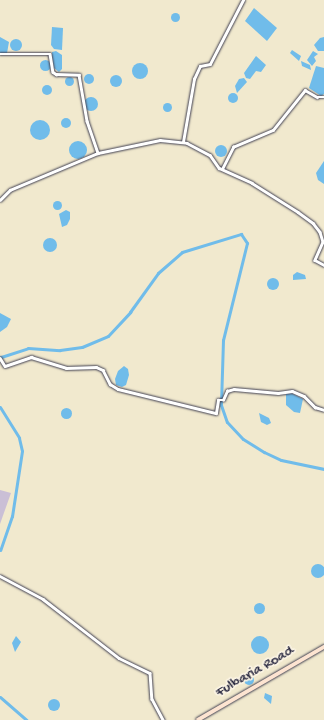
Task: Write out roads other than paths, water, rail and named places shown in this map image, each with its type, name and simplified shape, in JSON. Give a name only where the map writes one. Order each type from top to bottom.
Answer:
[{"type":"main road","name":"Fulbaria Road","points":[[198,720],[324,647]]},
{"type":"street","points":[[183,142],[194,79],[200,66],[210,64],[243,0]]},
{"type":"street","points":[[0,54],[50,54],[53,72],[79,75],[87,122],[98,152]]},
{"type":"street","points":[[222,169],[233,147],[273,130],[306,90],[317,97],[324,97]]},
{"type":"street","points":[[0,200],[16,187],[98,152],[160,140],[183,142],[210,155],[222,169],[252,183],[313,223],[323,242],[315,260],[324,265]]},
{"type":"street","points":[[0,358],[5,366],[32,357],[66,368],[96,367],[103,370],[110,384],[118,390],[216,413],[218,400],[223,400],[227,391],[234,389],[278,393],[290,391],[302,394],[311,405],[324,410]]},
{"type":"street","points":[[0,576],[43,600],[119,658],[150,673],[152,699],[163,720]]},
{"type":"water","points":[[254,8],[277,28],[267,41],[245,21]]},
{"type":"water","points":[[173,13],[177,13],[179,17],[177,21],[173,21],[171,19],[171,15]]},
{"type":"water","points":[[52,27],[63,28],[62,50],[54,49],[51,45]]},
{"type":"water","points":[[0,37],[9,42],[7,53],[0,53]]},
{"type":"water","points":[[324,37],[324,51],[318,51],[314,45],[320,38]]},
{"type":"water","points":[[14,39],[18,39],[22,45],[18,51],[14,51],[10,47],[10,43]]},
{"type":"water","points":[[292,50],[301,56],[299,61],[290,53]]},
{"type":"water","points":[[56,51],[62,55],[62,69],[59,72],[54,68],[52,56],[52,52]]},
{"type":"water","points":[[313,51],[318,54],[314,57],[316,61],[312,66],[307,60]]},
{"type":"water","points":[[256,56],[266,65],[261,72],[256,71],[250,79],[246,78],[244,73]]},
{"type":"water","points":[[45,59],[49,61],[51,65],[49,69],[45,71],[41,69],[39,65],[41,61]]},
{"type":"water","points":[[301,61],[310,65],[311,70],[302,66]]},
{"type":"water","points":[[140,63],[147,68],[148,71],[143,78],[140,79],[133,74],[132,71],[137,64]]},
{"type":"water","points":[[316,66],[324,68],[324,94],[321,96],[309,88]]},
{"type":"water","points":[[87,74],[91,74],[94,79],[91,84],[87,84],[84,81],[84,77]]},
{"type":"water","points":[[114,75],[118,75],[122,81],[118,87],[114,87],[110,83],[110,79]]},
{"type":"water","points":[[69,76],[74,81],[69,86],[64,81]]},
{"type":"water","points":[[244,78],[247,82],[237,93],[235,86],[239,79]]},
{"type":"water","points":[[45,85],[49,85],[51,86],[51,94],[45,95],[42,92],[42,88]]},
{"type":"water","points":[[231,93],[235,93],[237,94],[237,102],[231,103],[228,100],[228,96]]},
{"type":"water","points":[[91,97],[96,99],[98,104],[96,109],[91,111],[86,109],[84,104],[86,99]]},
{"type":"water","points":[[167,102],[172,107],[167,112],[162,107]]},
{"type":"water","points":[[64,118],[68,118],[71,123],[68,128],[64,128],[61,125],[61,121]]},
{"type":"water","points":[[40,120],[47,123],[50,130],[47,137],[40,140],[33,137],[30,130],[33,123]]},
{"type":"water","points":[[74,141],[82,141],[87,146],[85,157],[82,159],[74,159],[69,154],[69,146]]},
{"type":"water","points":[[221,145],[225,147],[227,151],[225,155],[221,157],[217,155],[215,151],[217,147]]},
{"type":"water","points":[[324,161],[324,184],[318,180],[316,173]]},
{"type":"water","points":[[55,201],[59,201],[61,205],[59,209],[55,209],[53,207],[53,203]]},
{"type":"water","points":[[66,210],[70,212],[70,219],[67,225],[62,227],[59,214]]},
{"type":"water","points":[[50,238],[55,240],[57,245],[55,250],[50,252],[45,250],[43,245],[45,240]]},
{"type":"water","points":[[297,272],[305,275],[306,279],[293,280],[293,275]]},
{"type":"water","points":[[275,278],[278,279],[278,289],[271,290],[268,289],[267,282],[268,279]]},
{"type":"water","points":[[0,313],[11,319],[7,327],[0,332]]},
{"type":"water","points":[[124,366],[128,369],[129,375],[126,385],[122,387],[116,385],[115,379],[118,371]]},
{"type":"water","points":[[289,392],[303,399],[300,413],[294,412],[286,405],[286,394]]},
{"type":"water","points":[[64,408],[68,408],[70,409],[70,417],[64,418],[61,415],[61,411]]},
{"type":"water","points":[[259,413],[269,418],[271,423],[267,425],[261,422]]},
{"type":"water","points":[[318,564],[323,566],[325,571],[323,576],[318,578],[313,576],[311,571],[313,566]]},
{"type":"water","points":[[259,602],[263,604],[265,608],[263,612],[259,614],[255,612],[253,608],[255,604]]},
{"type":"water","points":[[16,636],[21,642],[15,652],[12,643]]},
{"type":"water","points":[[260,636],[266,639],[269,645],[266,651],[260,654],[254,651],[251,645],[254,639]]},
{"type":"water","points":[[247,675],[251,675],[253,676],[253,684],[247,685],[244,682],[244,678]]},
{"type":"water","points":[[265,693],[272,696],[271,704],[264,698]]},
{"type":"water","points":[[54,699],[58,701],[60,705],[58,709],[54,711],[50,709],[48,705],[50,701]]},
{"type":"waterway","points":[[1,357],[28,348],[60,350],[82,347],[108,336],[130,312],[158,273],[182,252],[241,234],[247,243],[223,340],[221,405],[227,422],[243,439],[264,452],[281,460],[324,469]]},
{"type":"waterway","points":[[0,407],[19,438],[22,451],[12,516],[0,550]]},
{"type":"waterway","points":[[0,697],[26,720]]}]
